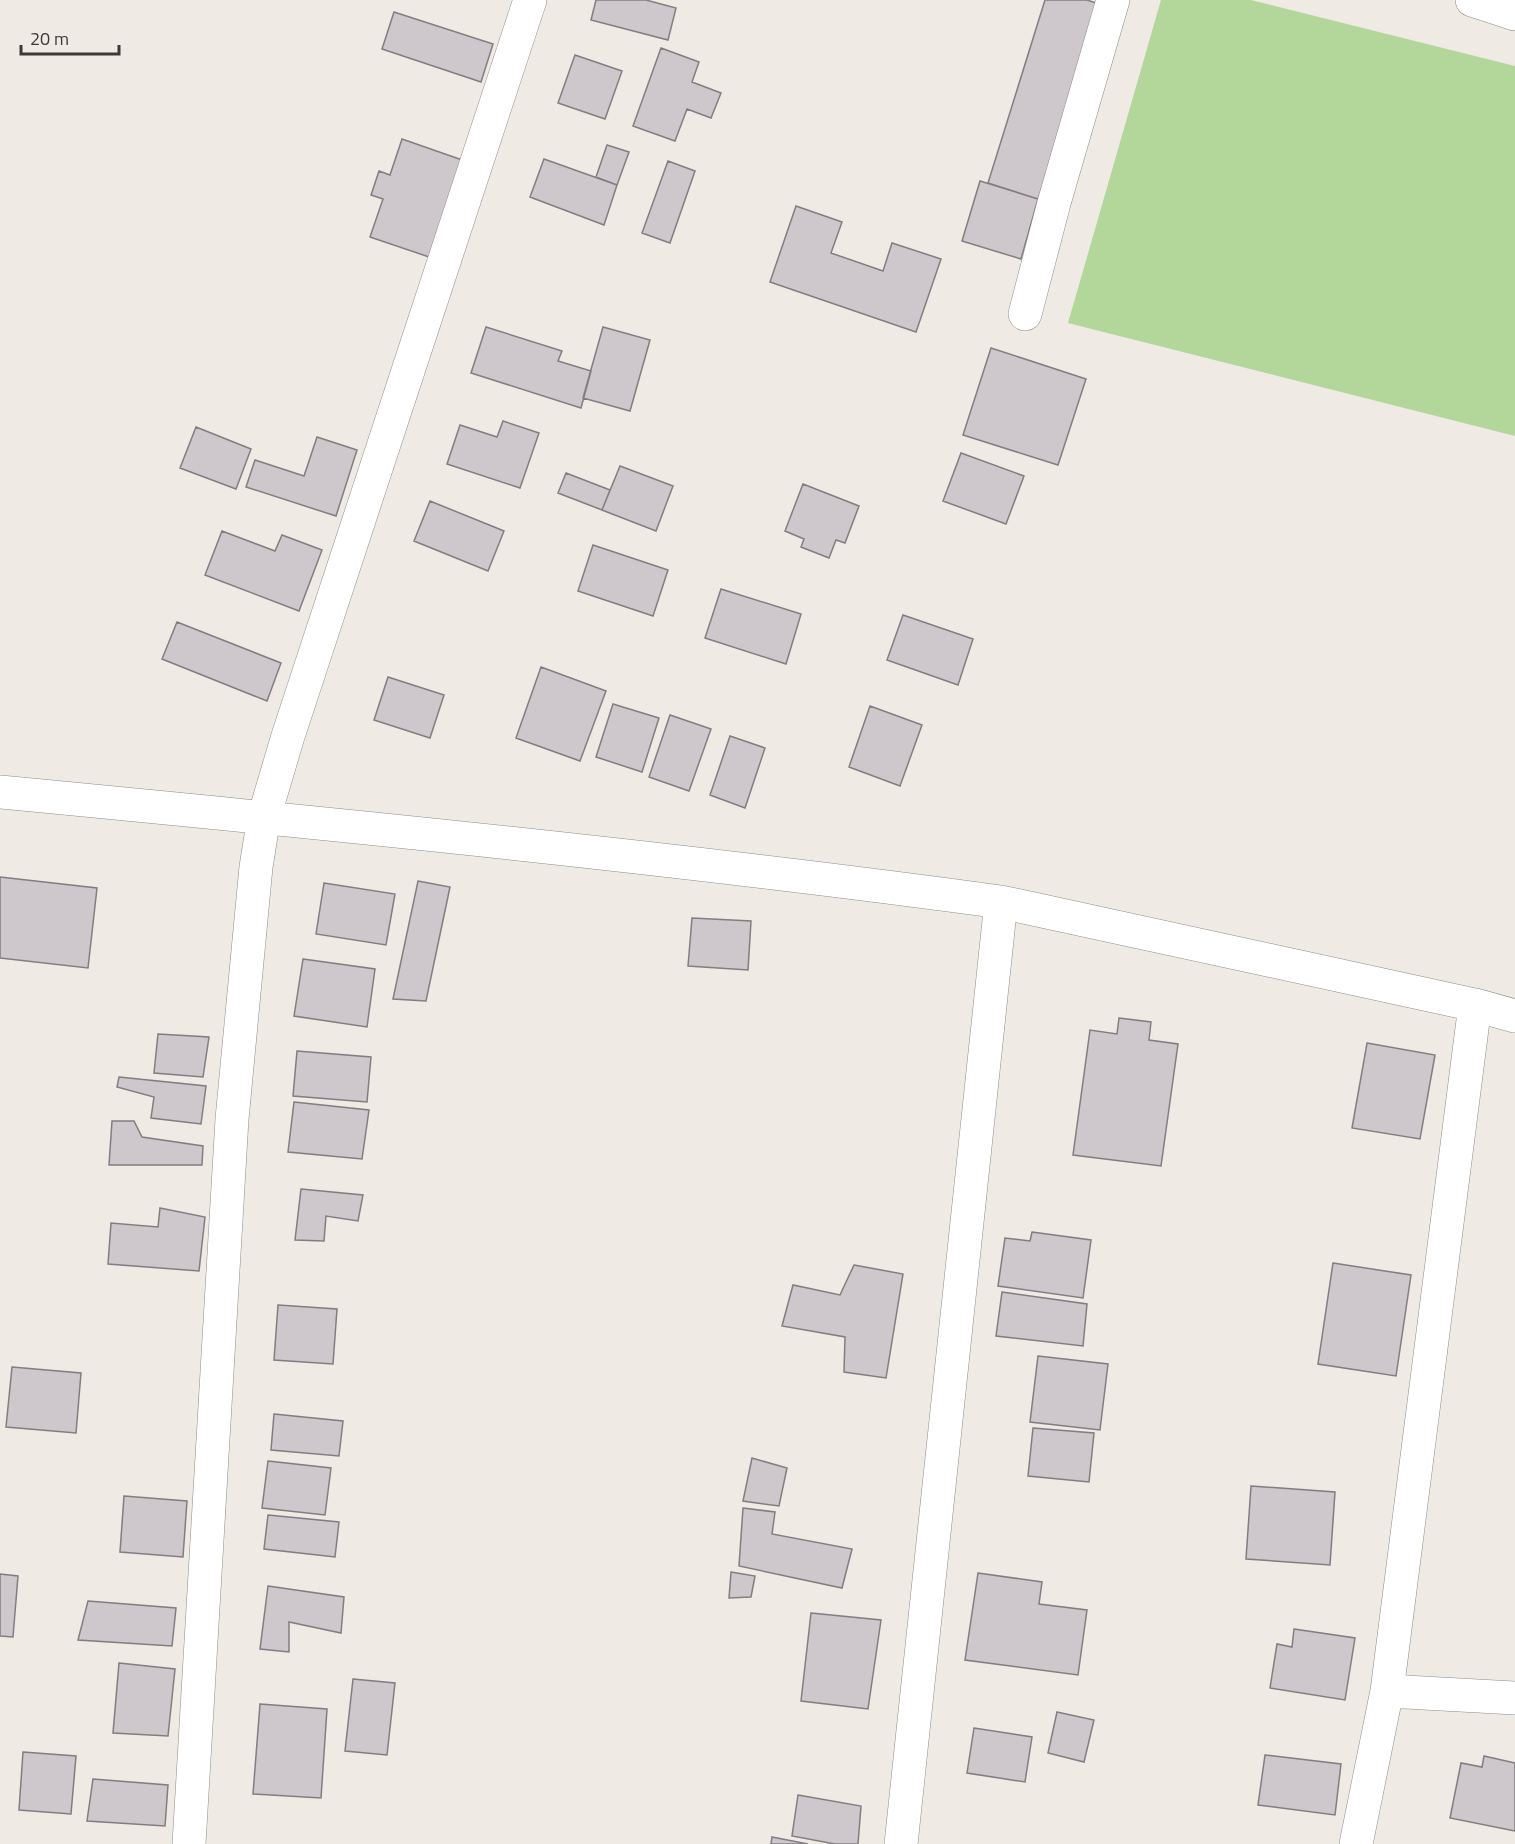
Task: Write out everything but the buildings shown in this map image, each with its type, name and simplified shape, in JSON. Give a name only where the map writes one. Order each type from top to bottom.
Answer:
[{"type":"street","points":[[189,1844],[232,1119],[256,867],[264,817],[288,736],[530,0]]},
{"type":"street","points":[[1026,314],[1054,203],[1113,0]]},
{"type":"street","points":[[1472,0],[1515,14]]},
{"type":"street","points":[[0,792],[264,817],[826,878],[1001,902],[1474,1005],[1515,1016]]},
{"type":"street","points":[[902,1844],[1001,902]]},
{"type":"street","points":[[1356,1844],[1387,1691],[1474,1005]]},
{"type":"street","points":[[1387,1691],[1515,1698]]},
{"type":"green space","points":[[1161,0],[1251,0],[1515,66],[1515,436],[1068,323]]}]
